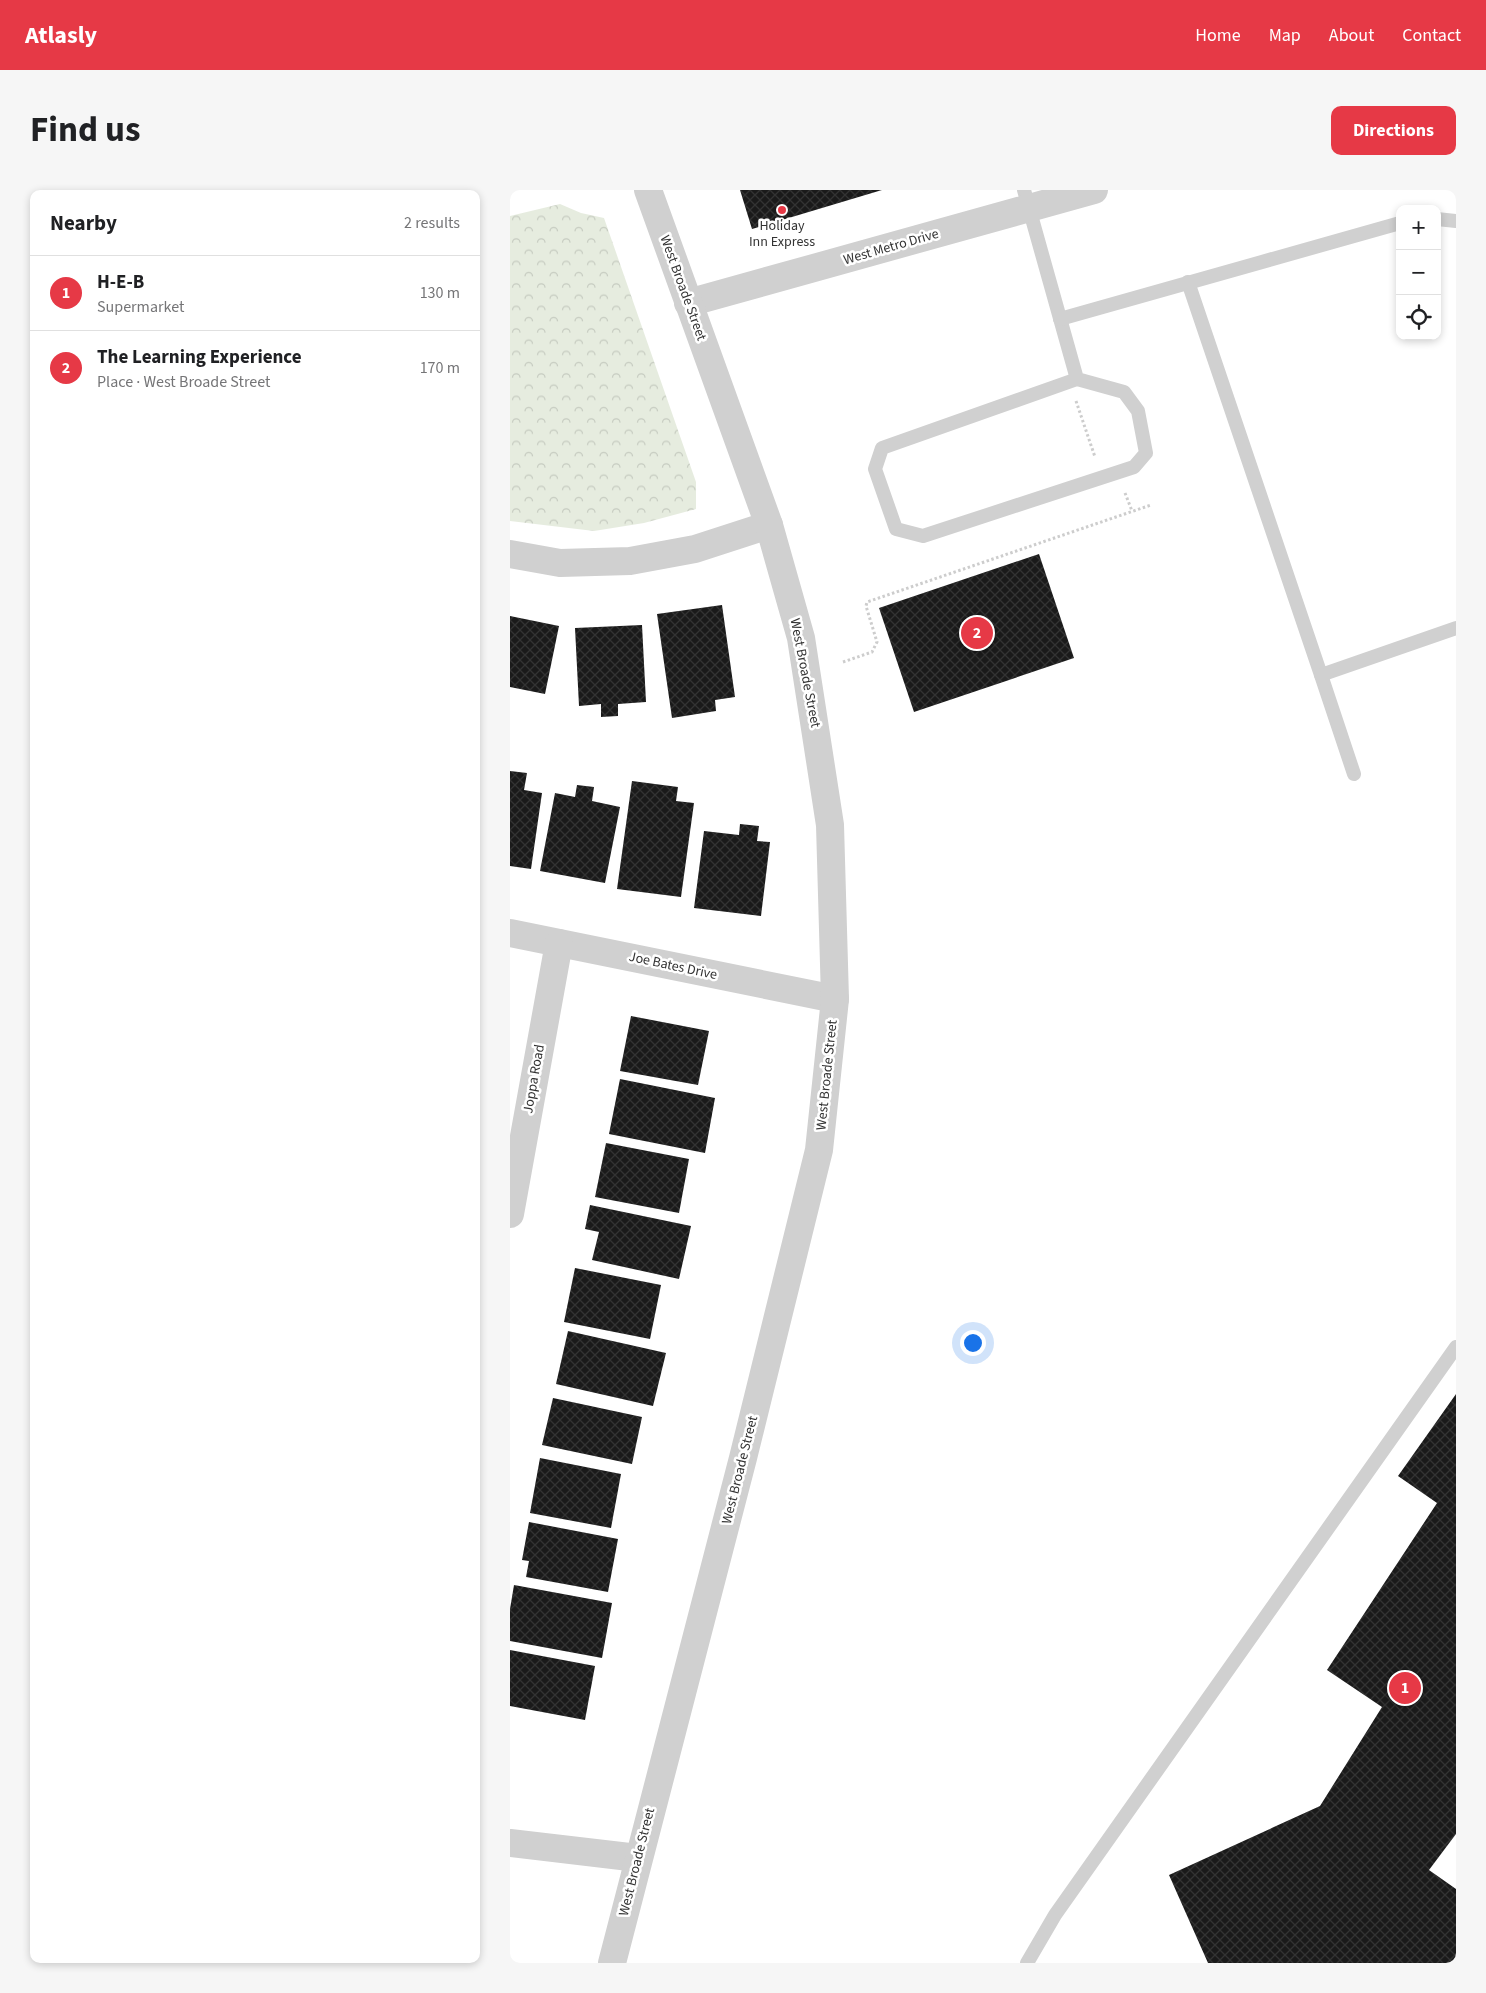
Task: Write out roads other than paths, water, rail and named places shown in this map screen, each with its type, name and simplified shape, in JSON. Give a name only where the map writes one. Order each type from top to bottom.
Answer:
[{"type":"street","name":"West Broade Street","points":[[612,1963],[744,1458],[820,1150],[835,999],[830,824],[801,638],[769,525],[648,190]]},
{"type":"street","name":"West Metro Drive","points":[[688,304],[1026,199],[1094,190]]},
{"type":"street","points":[[510,554],[560,563],[630,561],[695,550],[769,525]]},
{"type":"street","name":"Joe Bates Drive","points":[[510,933],[835,999]]},
{"type":"street","name":"Joppa Road","points":[[510,1214],[559,943]]},
{"type":"street","points":[[510,1843],[638,1858]]},
{"type":"lane","points":[[1026,199],[1077,379]]},
{"type":"lane","points":[[1441,219],[1456,221]]},
{"type":"lane","points":[[1060,318],[1396,224]]},
{"type":"lane","points":[[1188,282],[1354,774]]},
{"type":"lane","points":[[1077,379],[1124,392],[1138,412],[1146,453],[1134,467],[923,536],[896,529],[875,469],[882,448],[1077,379]]},
{"type":"lane","points":[[1321,675],[1456,628]]},
{"type":"lane","points":[[1027,1963],[1055,1914],[1456,1347]]},
{"type":"place","name":"Holiday Inn Express","points":[[782,210]]},
{"type":"place","name":"The Learning Experience","points":[[977,633]]},
{"type":"place","name":"H-E-B","points":[[1405,1688]]}]
